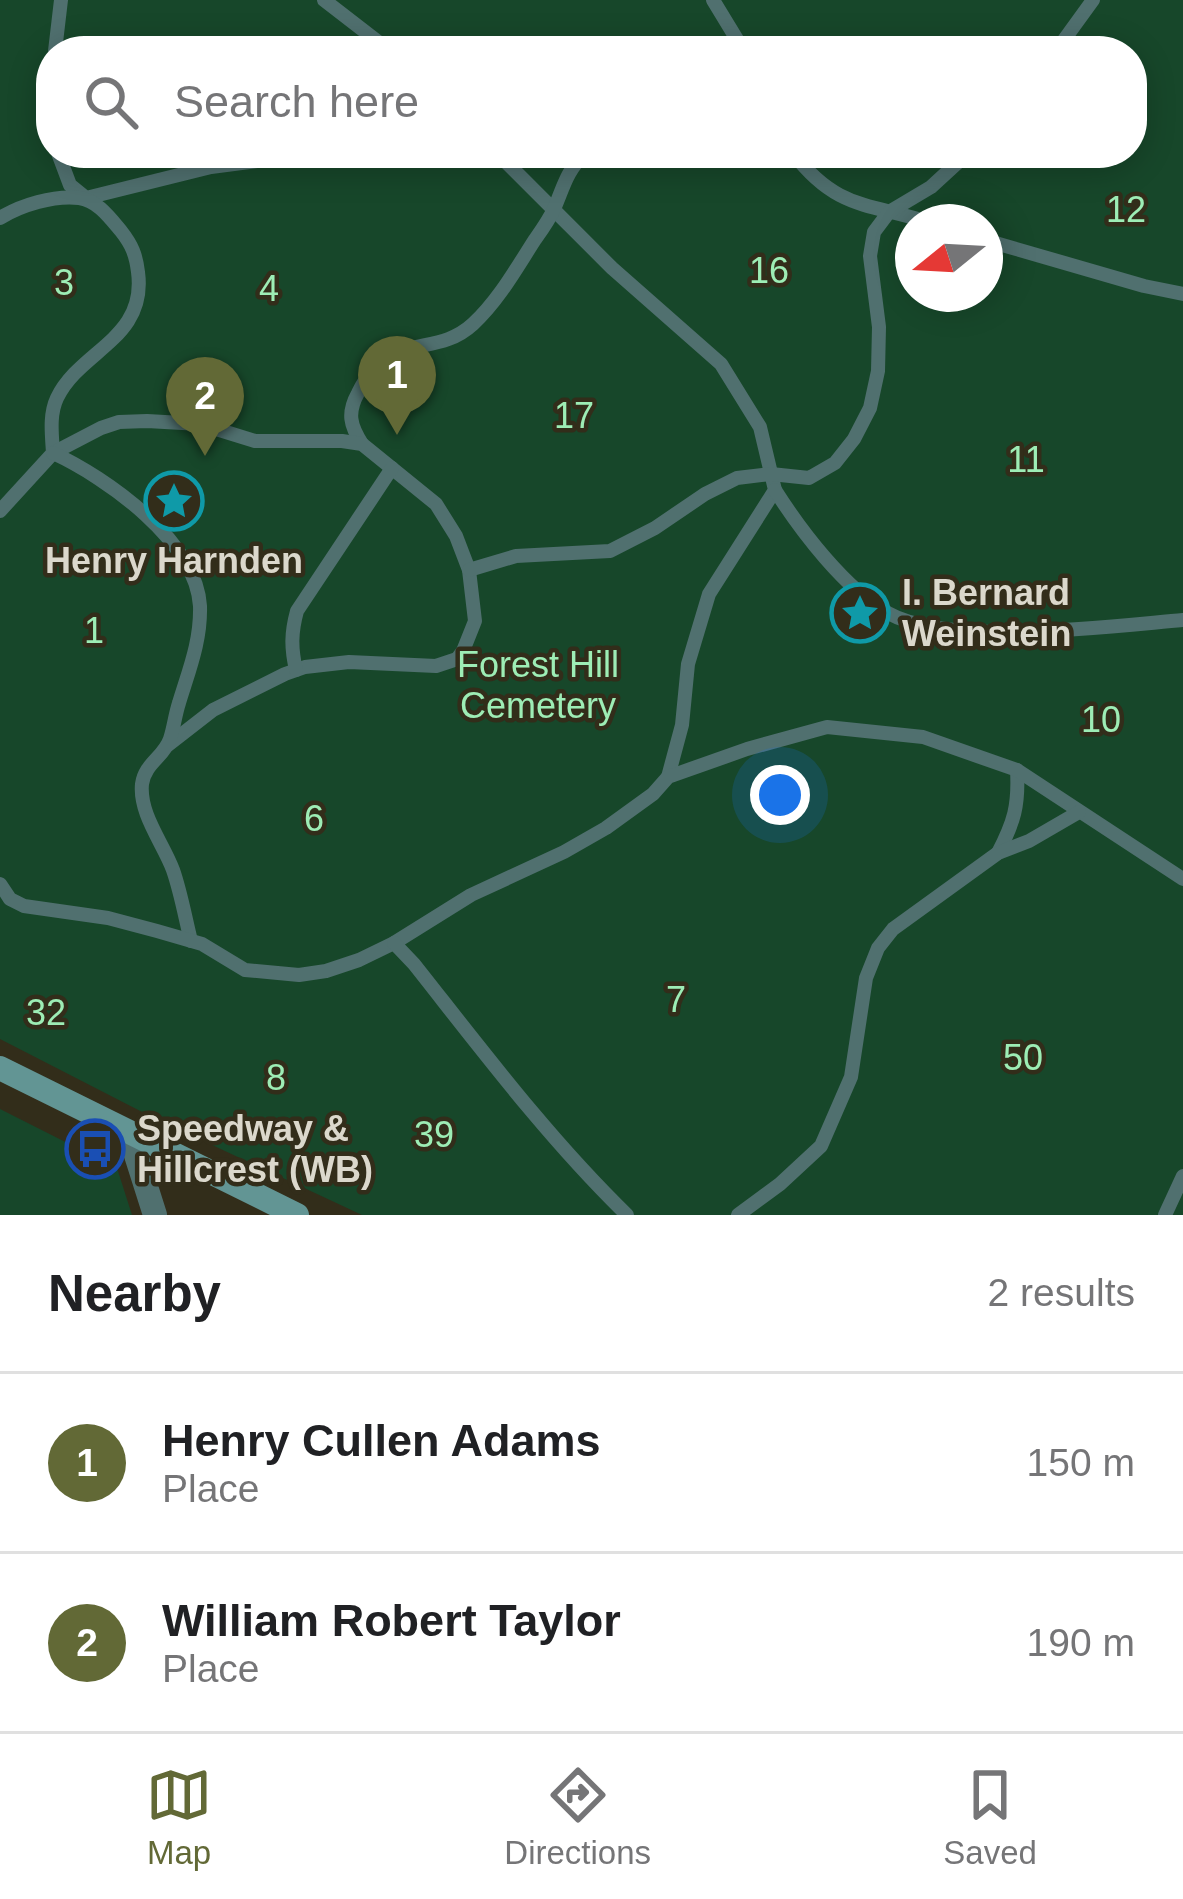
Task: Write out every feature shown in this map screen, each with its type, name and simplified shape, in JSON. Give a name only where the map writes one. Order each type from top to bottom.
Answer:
[{"type":"main road","points":[[0,1068],[297,1215]]},
{"type":"street","points":[[130,1133],[154,1215]]},
{"type":"lane","points":[[57,36],[61,0]]},
{"type":"lane","points":[[324,0],[344,6],[375,36]]},
{"type":"lane","points":[[713,0],[734,36]]},
{"type":"lane","points":[[1068,36],[1093,0]]},
{"type":"lane","points":[[53,453],[51,423],[57,398],[78,371],[126,327],[137,302],[140,278],[134,246],[70,184],[64,168]]},
{"type":"lane","points":[[0,218],[24,206],[86,198],[207,168]]},
{"type":"lane","points":[[512,168],[612,268],[721,364],[760,427],[776,490],[800,530],[860,592],[888,613],[915,625],[958,631],[1183,620]]},
{"type":"lane","points":[[191,941],[173,871],[144,806],[142,782],[148,766],[213,710],[296,670],[349,662],[436,666],[463,651],[475,621],[469,569],[456,536],[436,505],[362,444],[349,416],[369,371],[398,351],[470,327],[502,290],[554,211],[562,183],[574,168]]},
{"type":"lane","points":[[807,168],[826,188],[857,206],[895,214]]},
{"type":"lane","points":[[469,569],[516,556],[610,551],[737,478],[771,474],[809,478],[835,463],[870,408],[878,371],[879,327],[870,256],[874,232],[889,212],[931,187],[952,168]]},
{"type":"lane","points":[[1003,245],[1183,294]]},
{"type":"lane","points":[[0,511],[53,453],[118,422],[200,424],[255,440],[362,444]]},
{"type":"lane","points":[[53,453],[80,466],[144,514],[177,548],[198,590],[197,647],[168,745]]},
{"type":"lane","points":[[296,670],[291,647],[297,611],[392,468]]},
{"type":"lane","points":[[0,884],[10,899],[24,906],[108,918],[191,941],[245,970],[299,975],[326,971],[394,943],[471,895],[606,828],[668,777],[682,725],[688,664],[709,594],[776,490]]},
{"type":"lane","points":[[668,777],[827,727],[923,737],[1017,770],[1183,879]]},
{"type":"lane","points":[[998,853],[1018,801],[1017,770]]},
{"type":"lane","points":[[743,1213],[821,1146],[851,1077],[866,978],[878,948],[893,929],[998,853],[1079,812]]},
{"type":"lane","points":[[394,943],[571,1158],[627,1215]]},
{"type":"lane","points":[[1165,1215],[1183,1176]]},
{"type":"green space","name":"Forest Hill Cemetery","points":[[0,0],[1183,0],[1183,1215],[362,1215],[150,1116],[0,1039]]},
{"type":"green space","points":[[0,1109],[117,1168],[132,1215],[0,1215]]},
{"type":"place","name":"Henry Cullen Adams","points":[[397,435]]},
{"type":"place","name":"William Robert Taylor","points":[[205,456]]},
{"type":"place","name":"Henry Harnden","points":[[174,501]]},
{"type":"place","name":"I. Bernard Weinstein","points":[[860,613]]},
{"type":"place","name":"Speedway & Hillcrest (WB)","points":[[95,1149]]},
{"type":"park label","name":"12","points":[[1126,209]]},
{"type":"park label","name":"16","points":[[769,270]]},
{"type":"park label","name":"3","points":[[64,282]]},
{"type":"park label","name":"4","points":[[269,288]]},
{"type":"park label","name":"17","points":[[574,415]]},
{"type":"park label","name":"11","points":[[1026,459]]},
{"type":"park label","name":"1","points":[[94,630]]},
{"type":"park label","name":"10","points":[[1101,719]]},
{"type":"park label","name":"6","points":[[314,818]]},
{"type":"park label","name":"7","points":[[676,999]]},
{"type":"park label","name":"32","points":[[46,1012]]},
{"type":"park label","name":"50","points":[[1023,1057]]},
{"type":"park label","name":"8","points":[[276,1077]]},
{"type":"park label","name":"39","points":[[434,1134]]}]
